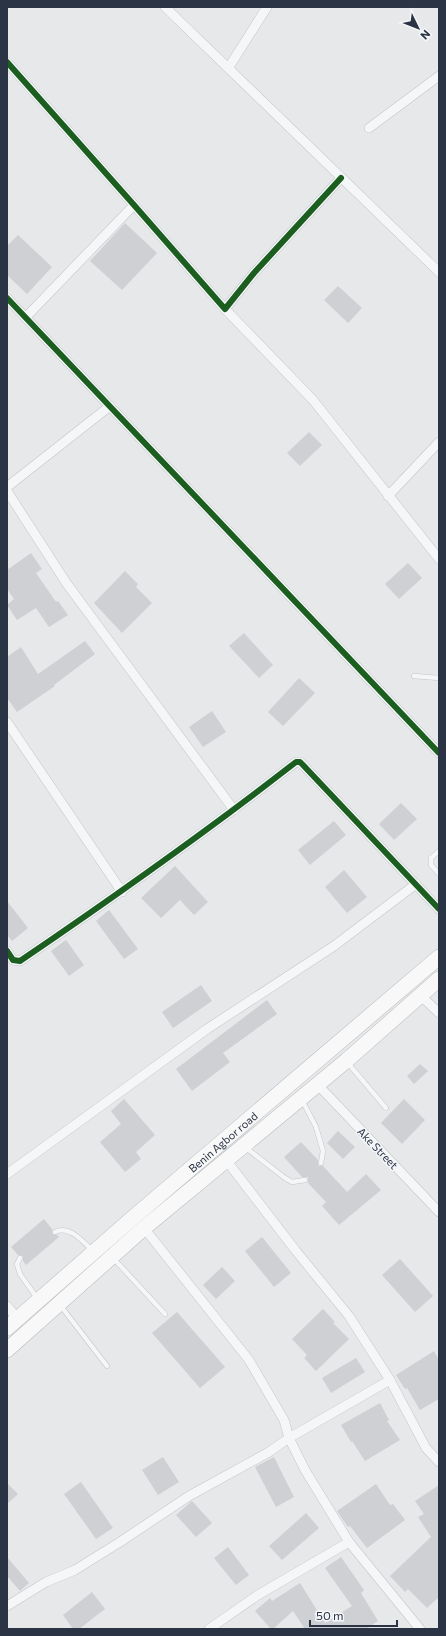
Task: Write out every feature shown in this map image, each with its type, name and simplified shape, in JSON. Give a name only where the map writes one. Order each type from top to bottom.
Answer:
[{"type":"highway","name":"Benin Agbor road","points":[[12,1323],[94,1251],[439,957]]},
{"type":"highway","name":"Benin Agbor road","points":[[7,1350],[144,1228],[346,1061],[439,979]]},
{"type":"street","points":[[165,7],[439,272]]},
{"type":"street","points":[[229,68],[267,7]]},
{"type":"street","points":[[7,62],[225,309],[313,400],[439,559]]},
{"type":"street","points":[[369,128],[439,76]]},
{"type":"street","points":[[225,309],[254,273],[341,178]]},
{"type":"street","points":[[26,317],[134,205]]},
{"type":"street","points":[[7,298],[439,753]]},
{"type":"street","points":[[7,487],[110,406]]},
{"type":"street","points":[[388,496],[439,442]]},
{"type":"street","points":[[7,491],[67,584],[234,810]]},
{"type":"street","points":[[7,722],[122,892]]},
{"type":"street","points":[[7,951],[13,960],[20,961],[122,892],[234,810],[296,762],[300,762],[439,908]]},
{"type":"street","points":[[7,1174],[207,1029],[334,946],[416,884]]},
{"type":"street","points":[[420,995],[439,1013]]},
{"type":"street","name":"Ake Street","points":[[317,1084],[439,1212]]},
{"type":"street","points":[[226,1160],[296,1251],[349,1316],[390,1380],[426,1448],[439,1462]]},
{"type":"street","points":[[144,1228],[249,1360],[284,1420],[289,1438],[305,1470],[349,1542],[420,1629]]},
{"type":"street","points":[[7,1306],[12,1323]]},
{"type":"street","points":[[7,1606],[46,1582],[75,1570],[189,1496],[269,1452],[289,1438],[390,1380]]},
{"type":"street","points":[[209,1629],[258,1595],[349,1542]]},
{"type":"lane","points":[[414,676],[439,678]]},
{"type":"lane","points":[[439,851],[431,858],[431,865],[439,874]]},
{"type":"lane","points":[[346,1061],[386,1108]]},
{"type":"lane","points":[[302,1098],[316,1127],[323,1151],[320,1163]]},
{"type":"lane","points":[[244,1146],[292,1182],[305,1180]]},
{"type":"lane","points":[[55,1232],[60,1229],[70,1231],[94,1251]]},
{"type":"lane","points":[[112,1256],[165,1314]]},
{"type":"lane","points":[[20,1258],[17,1264],[20,1274],[38,1300]]},
{"type":"lane","points":[[59,1304],[107,1366]]},
{"type":"building","points":[[125,223],[157,253],[122,290],[90,261]]},
{"type":"building","points":[[18,235],[52,267],[27,294],[7,275],[7,246]]},
{"type":"building","points":[[338,286],[362,308],[348,323],[324,300]]},
{"type":"building","points":[[309,432],[322,445],[300,466],[287,453]]},
{"type":"building","points":[[31,553],[42,569],[36,573],[56,602],[58,601],[68,615],[49,627],[36,608],[17,620],[7,605],[14,599],[7,589],[7,570]]},
{"type":"building","points":[[408,563],[422,578],[399,599],[385,584]]},
{"type":"building","points":[[125,571],[138,584],[136,587],[152,603],[122,633],[94,603]]},
{"type":"building","points":[[244,633],[273,665],[259,678],[229,646]]},
{"type":"building","points":[[85,641],[95,654],[54,685],[55,686],[17,712],[7,698],[7,657],[21,647],[38,674]]},
{"type":"building","points":[[299,678],[315,693],[283,726],[268,712]]},
{"type":"building","points":[[212,711],[226,732],[203,747],[189,727]]},
{"type":"building","points":[[401,803],[417,819],[394,840],[379,824]]},
{"type":"building","points":[[334,821],[346,835],[310,865],[298,850]]},
{"type":"building","points":[[175,866],[208,902],[194,915],[180,900],[161,918],[141,898]]},
{"type":"building","points":[[344,870],[367,897],[347,913],[325,887]]},
{"type":"building","points":[[7,901],[28,928],[12,941],[7,935]]},
{"type":"building","points":[[109,910],[138,949],[124,959],[96,921]]},
{"type":"building","points":[[66,940],[84,965],[69,976],[51,951]]},
{"type":"building","points":[[201,985],[212,1001],[173,1028],[162,1012]]},
{"type":"building","points":[[267,1000],[277,1014],[223,1053],[230,1062],[192,1091],[176,1069]]},
{"type":"building","points":[[420,1064],[428,1071],[414,1084],[407,1076]]},
{"type":"building","points":[[124,1099],[155,1135],[136,1152],[141,1159],[125,1172],[100,1142],[121,1124],[111,1111]]},
{"type":"building","points":[[404,1099],[425,1120],[402,1144],[381,1123]]},
{"type":"building","points":[[338,1131],[355,1147],[343,1159],[327,1143]]},
{"type":"building","points":[[301,1142],[318,1160],[318,1166],[323,1166],[347,1192],[366,1174],[381,1190],[339,1225],[322,1206],[326,1202],[308,1183],[308,1177],[302,1177],[284,1157]]},
{"type":"building","points":[[44,1219],[52,1229],[52,1234],[59,1237],[26,1265],[23,1261],[23,1256],[18,1255],[11,1247]]},
{"type":"building","points":[[262,1237],[291,1273],[274,1287],[245,1251]]},
{"type":"building","points":[[400,1259],[433,1296],[415,1312],[382,1275]]},
{"type":"building","points":[[222,1267],[235,1281],[216,1299],[203,1285]]},
{"type":"building","points":[[323,1309],[335,1322],[333,1323],[349,1339],[316,1371],[304,1358],[307,1355],[292,1339]]},
{"type":"building","points":[[177,1312],[225,1367],[200,1388],[152,1333]]},
{"type":"building","points":[[434,1351],[439,1360],[439,1399],[420,1410],[407,1388],[405,1389],[396,1375]]},
{"type":"building","points":[[356,1358],[365,1372],[331,1393],[322,1378]]},
{"type":"building","points":[[380,1403],[389,1420],[387,1421],[400,1440],[365,1461],[341,1425]]},
{"type":"building","points":[[163,1457],[179,1482],[158,1495],[142,1470]]},
{"type":"building","points":[[274,1457],[294,1497],[276,1507],[255,1467]]},
{"type":"building","points":[[81,1482],[113,1528],[96,1539],[64,1494]]},
{"type":"building","points":[[7,1483],[18,1494],[7,1504]]},
{"type":"building","points":[[376,1484],[390,1505],[393,1504],[405,1520],[367,1548],[350,1526],[348,1527],[337,1511]]},
{"type":"building","points":[[439,1485],[439,1597],[427,1608],[408,1589],[405,1592],[390,1576],[431,1537],[418,1517],[424,1514],[415,1501]]},
{"type":"building","points":[[192,1501],[212,1523],[196,1537],[176,1515]]},
{"type":"building","points":[[306,1513],[319,1528],[282,1560],[269,1546]]},
{"type":"building","points":[[228,1547],[249,1575],[236,1585],[214,1558]]},
{"type":"building","points":[[7,1557],[29,1583],[20,1591],[7,1576]]},
{"type":"building","points":[[341,1557],[364,1590],[361,1593],[378,1621],[366,1629],[305,1629],[293,1611],[273,1629],[271,1629],[255,1611],[270,1598],[272,1601],[300,1583],[325,1623],[352,1606],[325,1568]]},
{"type":"building","points":[[92,1592],[105,1609],[79,1629],[73,1629],[63,1615]]},
{"type":"cycle path","points":[[7,62],[225,309],[254,273],[341,178]]},
{"type":"cycle path","points":[[7,298],[439,753]]},
{"type":"cycle path","points":[[7,951],[13,960],[20,961],[160,864],[296,762],[300,762],[303,765],[439,909]]}]
